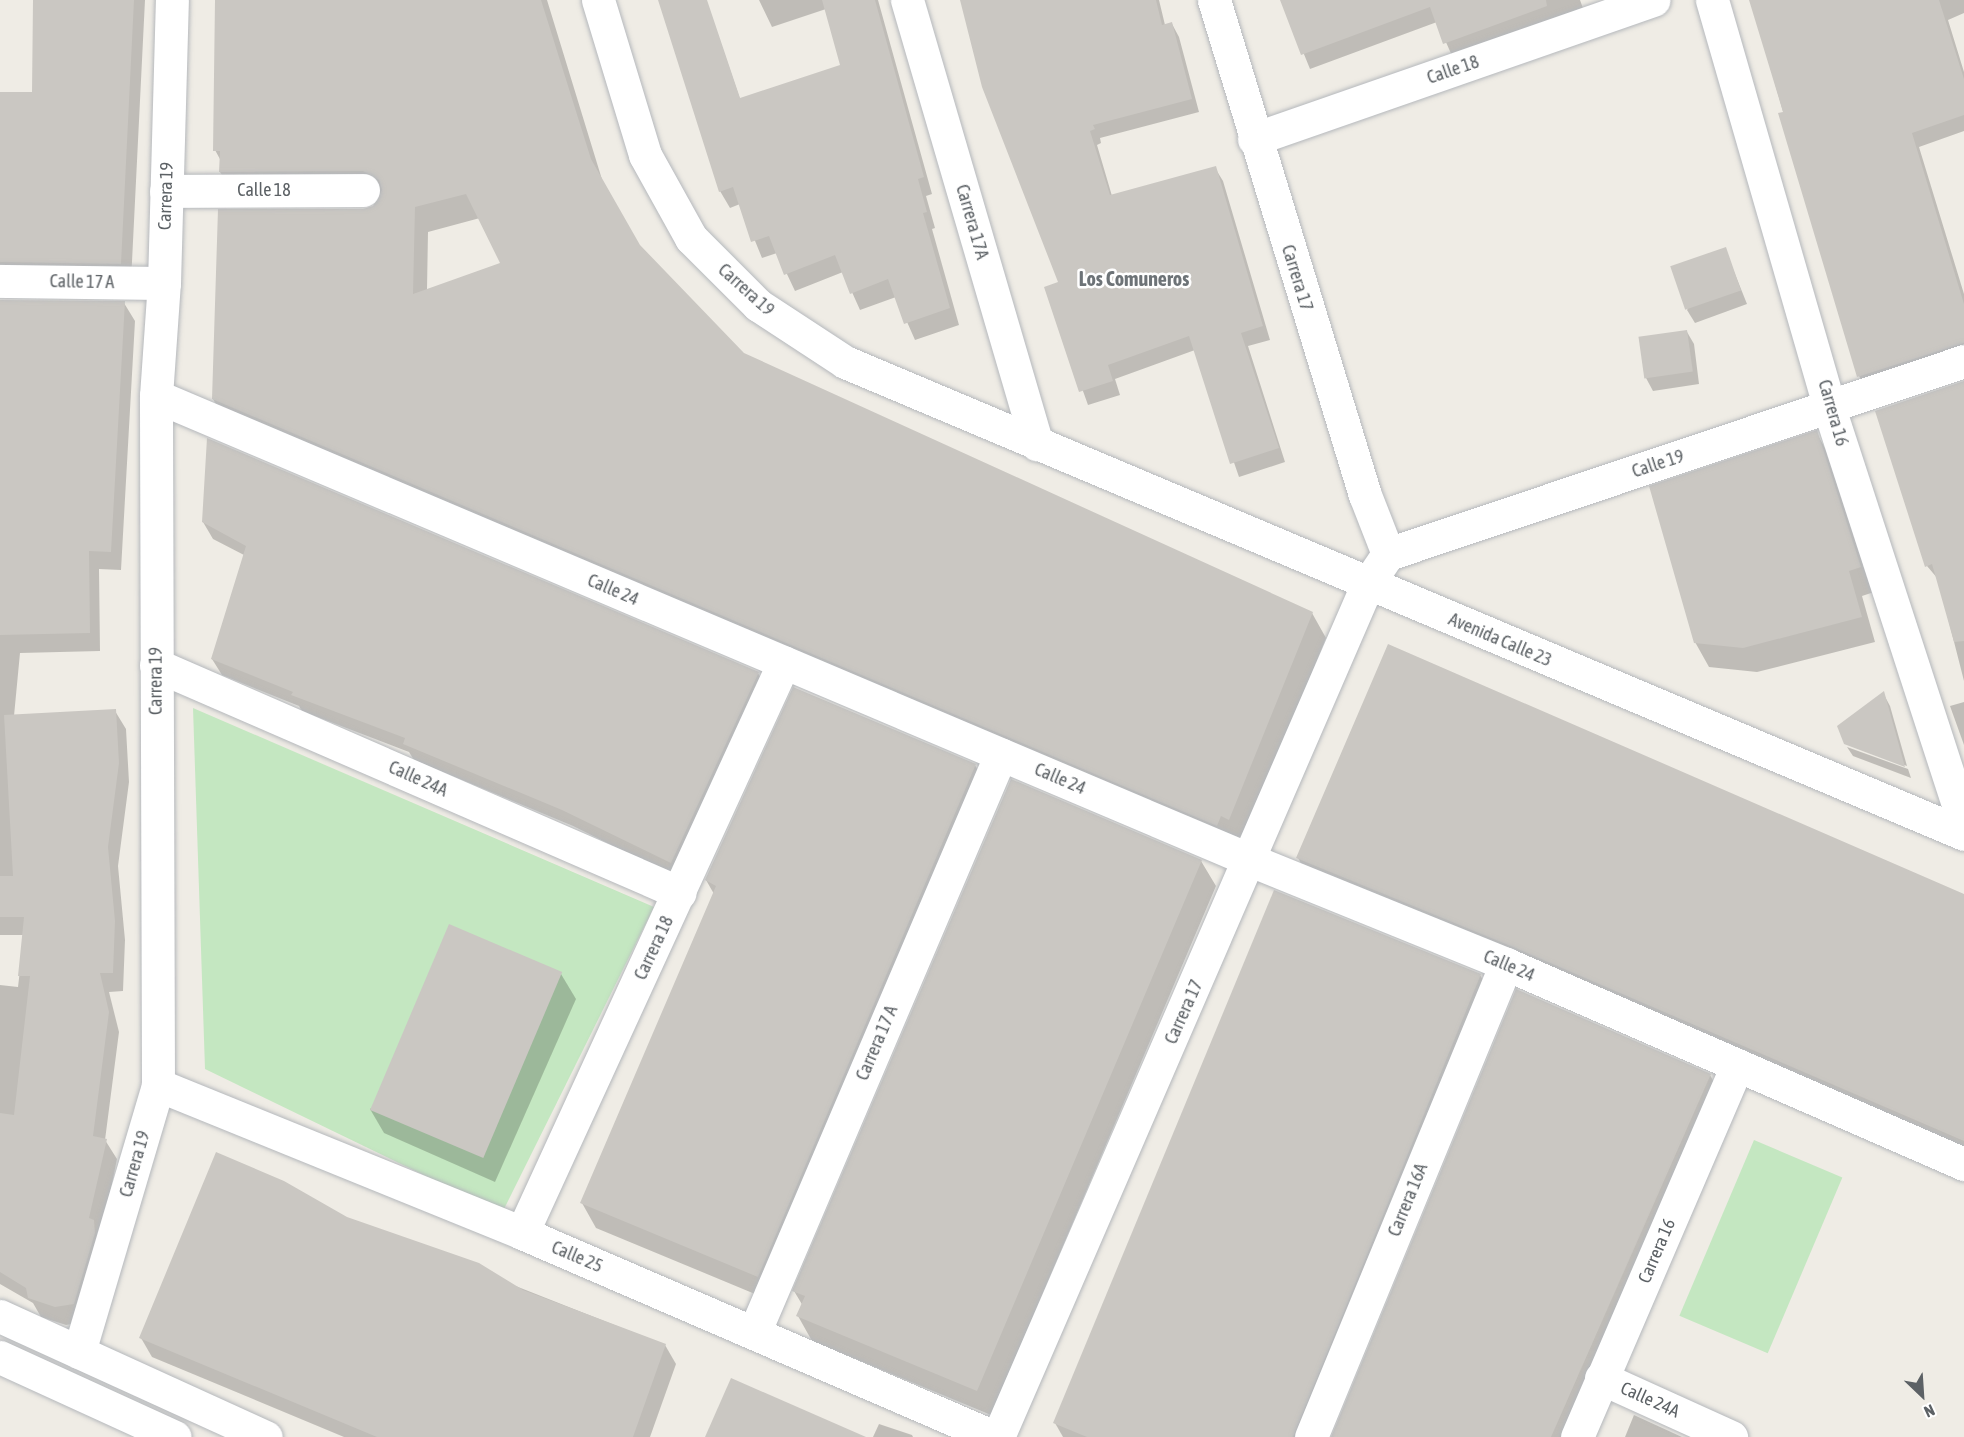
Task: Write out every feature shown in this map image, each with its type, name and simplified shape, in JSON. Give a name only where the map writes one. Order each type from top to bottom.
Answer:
[{"type":"street","name":"Carrera 19","points":[[80,1352],[158,1085],[156,396],[164,283],[172,0]]},
{"type":"street","name":"Carrera 19","points":[[598,0],[645,155],[691,238],[758,305],[844,362],[1037,444]]},
{"type":"street","name":"Carrera 17A","points":[[907,0],[1037,444]]},
{"type":"street","name":"Carrera 17","points":[[1214,0],[1254,139],[1365,495],[1388,554]]},
{"type":"street","name":"Calle 18","points":[[1254,139],[1653,0]]},
{"type":"street","name":"Carrera 16","points":[[1712,0],[1831,407],[1961,827]]},
{"type":"street","name":"Calle 18","points":[[166,191],[363,190]]},
{"type":"street","name":"Calle 17 A","points":[[0,281],[164,283]]},
{"type":"street","name":"Calle 19","points":[[1388,554],[1964,361]]},
{"type":"street","name":"Calle 24","points":[[156,396],[1250,860],[1506,964],[1964,1164]]},
{"type":"street","name":"Avenida Calle 23","points":[[1037,444],[1367,585],[1961,827]]},
{"type":"street","points":[[1367,585],[1388,554]]},
{"type":"street","name":"Carrera 17","points":[[996,1437],[1250,860],[1367,585]]},
{"type":"street","name":"Carrera 18","points":[[522,1233],[680,893],[784,662]]},
{"type":"street","name":"Calle 24A","points":[[156,665],[680,893]]},
{"type":"street","name":"Carrera 17 A","points":[[754,1333],[1000,754]]},
{"type":"street","name":"Carrera 16A","points":[[1311,1437],[1506,964]]},
{"type":"street","name":"Carrera 16","points":[[1577,1437],[1737,1065]]},
{"type":"street","name":"Calle 25","points":[[158,1085],[522,1233],[996,1437]]},
{"type":"street","points":[[0,1316],[266,1437]]},
{"type":"street","points":[[0,1358],[175,1437]]},
{"type":"street","name":"Calle 24A","points":[[1601,1378],[1731,1437]]},
{"type":"green space","points":[[193,708],[654,907],[502,1213],[205,1069]]},
{"type":"green space","points":[[1754,1140],[1842,1178],[1768,1353],[1679,1316]]},
{"type":"building","points":[[33,0],[134,0],[121,264],[0,262],[0,92],[32,92]]},
{"type":"building","points":[[215,0],[541,0],[591,159],[640,245],[744,353],[1313,612],[1229,820],[1221,816],[1217,826],[212,399],[218,209],[363,209],[373,206],[382,190],[379,180],[363,171],[219,172],[220,151],[213,151]],"holes":[[[466,194],[500,263],[413,294],[415,207]]]},
{"type":"building","points":[[658,0],[707,0],[740,98],[840,65],[822,0],[875,0],[924,177],[918,179],[927,212],[923,213],[950,308],[904,324],[888,279],[850,294],[835,255],[784,275],[769,236],[751,242],[733,187],[719,192]]},
{"type":"building","points":[[960,0],[1156,0],[1162,25],[1172,22],[1192,99],[1093,125],[1095,129],[1090,131],[1110,195],[1216,166],[1263,326],[1241,333],[1279,448],[1230,464],[1189,336],[1108,365],[1113,381],[1079,392],[1044,287],[1058,282],[982,87]]},
{"type":"building","points":[[1280,0],[1546,0],[1547,6],[1443,44],[1430,7],[1301,55]]},
{"type":"building","points":[[1749,0],[1939,0],[1964,79],[1964,115],[1912,133],[1964,304],[1964,343],[1857,377],[1778,113],[1783,112]]},
{"type":"building","points":[[1726,247],[1741,290],[1685,310],[1670,266]]},
{"type":"building","points":[[0,300],[125,301],[111,552],[89,551],[90,633],[0,635]]},
{"type":"building","points":[[1687,330],[1693,372],[1644,378],[1638,337]]},
{"type":"building","points":[[1964,381],[1964,641],[1954,642],[1932,564],[1925,567],[1875,411]]},
{"type":"building","points":[[1817,430],[1861,567],[1849,571],[1862,617],[1743,648],[1694,643],[1649,486]]},
{"type":"building","points":[[207,438],[759,672],[671,863],[562,810],[403,744],[405,738],[291,695],[293,692],[211,659],[246,546],[202,522]]},
{"type":"building","points":[[1388,644],[1964,894],[1964,1141],[1513,947],[1296,858]]},
{"type":"building","points":[[793,687],[976,764],[758,1277],[580,1203],[716,886],[705,880]]},
{"type":"building","points":[[1884,691],[1905,767],[1844,744],[1837,726]]},
{"type":"building","points":[[116,709],[119,763],[108,847],[115,921],[113,973],[100,973],[109,1012],[93,1136],[107,1139],[89,1218],[94,1220],[95,1233],[74,1304],[55,1307],[28,1298],[26,1288],[0,1272],[0,1113],[14,1115],[30,976],[18,976],[24,917],[0,917],[0,876],[13,876],[4,715]]},
{"type":"building","points":[[1011,779],[1202,860],[977,1391],[796,1316],[805,1296],[792,1291]]},
{"type":"building","points":[[1274,890],[1481,974],[1293,1437],[1087,1437],[1053,1423]]},
{"type":"building","points":[[449,924],[562,972],[483,1158],[370,1110]]},
{"type":"building","points":[[1516,989],[1711,1074],[1551,1437],[1331,1437]]},
{"type":"building","points":[[216,1152],[284,1181],[347,1217],[479,1263],[523,1290],[666,1344],[633,1437],[377,1437],[139,1338]]},
{"type":"building","points":[[731,1378],[866,1437],[705,1437]]},
{"type":"district","name":"Los Comuneros","points":[[1134,278]]}]
